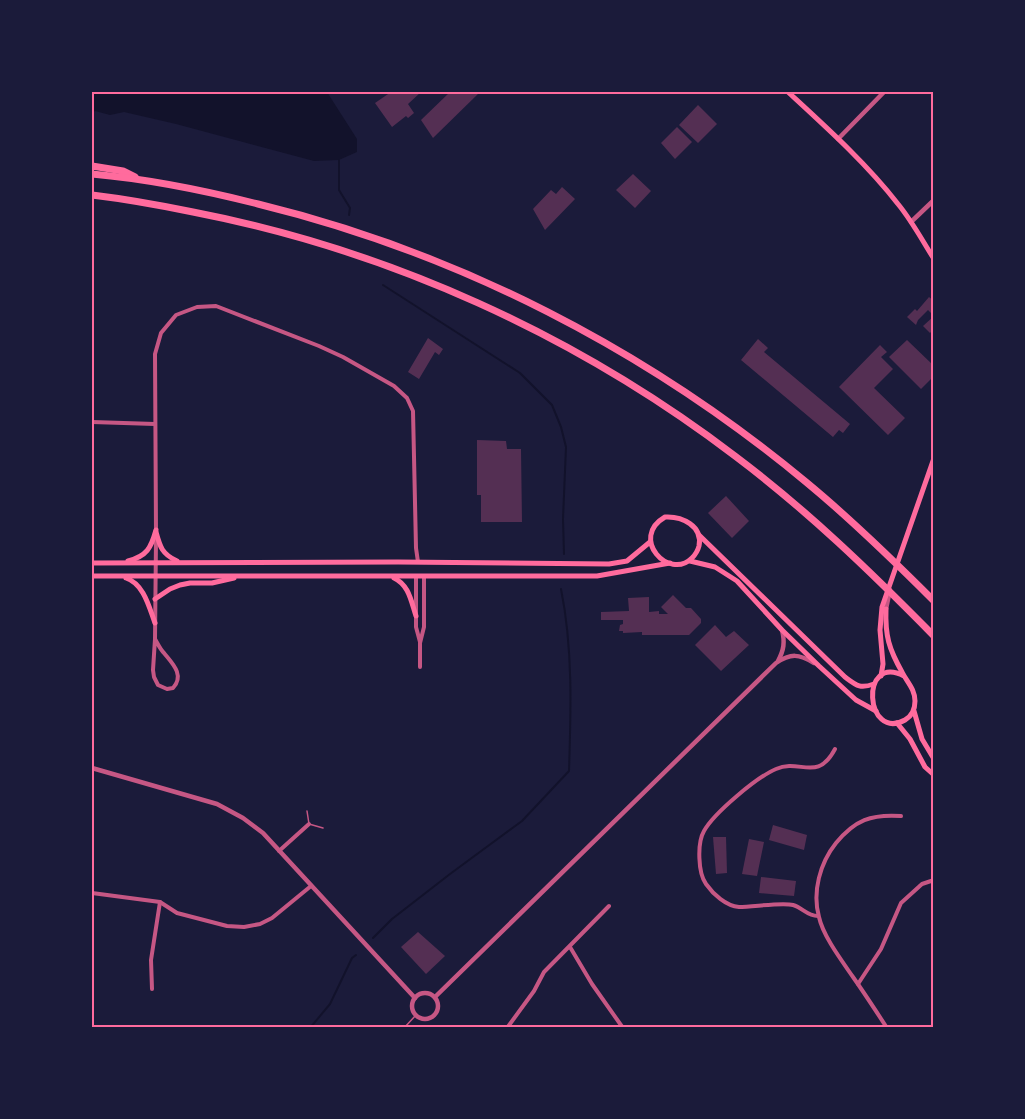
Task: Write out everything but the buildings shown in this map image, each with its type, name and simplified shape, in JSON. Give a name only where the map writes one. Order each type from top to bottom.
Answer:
[{"type":"highway","points":[[92,166],[123,171],[141,180]]},
{"type":"highway","points":[[92,174],[206,192],[315,219],[376,238],[469,274],[521,298],[612,346],[709,408],[806,482],[879,547],[933,601]]},
{"type":"highway","points":[[92,195],[227,218],[321,243],[396,268],[437,285],[519,322],[567,347],[626,382],[735,456],[797,505],[871,572],[933,636]]},
{"type":"main road","points":[[788,92],[838,139],[888,192],[911,222],[933,259]]},
{"type":"main road","points":[[881,676],[883,664],[880,630],[882,607],[933,459]]},
{"type":"main road","points":[[670,563],[658,557],[650,542],[653,528],[658,521],[674,516],[688,521],[699,535],[845,677],[857,686],[866,687],[874,684]]},
{"type":"main road","points":[[121,563],[135,560],[145,554],[156,530]]},
{"type":"main road","points":[[156,530],[162,550],[168,557],[180,563]]},
{"type":"main road","points":[[690,561],[699,547],[699,535]]},
{"type":"main road","points":[[92,563],[609,564],[627,561],[650,542]]},
{"type":"main road","points":[[92,576],[597,576],[670,563],[690,561],[704,563],[726,573],[736,581],[819,666],[856,700],[876,711]]},
{"type":"main road","points":[[417,576],[418,562]]},
{"type":"main road","points":[[418,562],[424,576]]},
{"type":"main road","points":[[120,576],[131,579],[137,584],[154,623]]},
{"type":"main road","points":[[155,599],[180,585],[212,584],[242,576]]},
{"type":"main road","points":[[390,576],[405,586],[416,616]]},
{"type":"main road","points":[[886,609],[886,628],[890,646],[914,692],[914,711],[922,739],[933,759]]},
{"type":"main road","points":[[904,676],[889,672],[881,676],[874,684],[873,702],[879,716],[886,722],[897,723],[907,719],[914,711]]},
{"type":"main road","points":[[897,723],[910,739],[925,767],[933,775]]},
{"type":"street","points":[[838,139],[884,92]]},
{"type":"street","points":[[911,222],[933,200]]},
{"type":"street","points":[[155,639],[177,670],[179,678],[173,688],[167,689],[158,685],[153,670],[156,576],[155,354],[161,333],[176,315],[197,307],[216,306],[319,346],[394,386],[407,398],[413,411],[418,562]]},
{"type":"street","points":[[92,422],[155,424]]},
{"type":"street","points":[[417,576],[416,627],[420,643]]},
{"type":"street","points":[[420,667],[420,643],[424,627],[424,576]]},
{"type":"street","points":[[886,609],[892,579]]},
{"type":"street","points":[[776,663],[783,650],[782,630]]},
{"type":"street","points":[[435,997],[776,663],[796,655],[819,666]]},
{"type":"street","points":[[818,915],[810,915],[791,905],[740,907],[724,901],[703,879],[700,846],[703,833],[712,819],[769,772],[784,766],[815,767],[830,758],[835,749]]},
{"type":"street","points":[[92,768],[217,804],[252,825],[263,833],[415,998]]},
{"type":"street","points":[[887,1028],[832,945],[818,915],[817,890],[824,864],[840,838],[859,822],[870,817],[901,816]]},
{"type":"street","points":[[279,851],[309,824]]},
{"type":"street","points":[[858,984],[881,949],[901,903],[922,884],[933,880]]},
{"type":"street","points":[[92,893],[160,902],[177,913],[227,926],[252,926],[272,918],[311,886]]},
{"type":"street","points":[[152,989],[151,960],[160,902]]},
{"type":"street","points":[[507,1028],[542,976],[609,906]]},
{"type":"street","points":[[570,947],[592,984],[623,1028]]},
{"type":"street","points":[[426,993],[435,997],[438,1003],[436,1013],[425,1019],[416,1015],[413,1007],[415,998],[426,993]]},
{"type":"lane","points":[[307,811],[309,824],[323,828]]},
{"type":"lane","points":[[404,1028],[416,1015]]},
{"type":"shaded area","points":[[92,92],[327,92],[357,139],[357,152],[339,160],[314,161],[124,112],[110,115],[95,111],[92,113]]},
{"type":"waterway","points":[[339,160],[339,190],[350,208],[349,215]]},
{"type":"waterway","points":[[383,285],[520,373],[552,405],[566,447],[564,554]]},
{"type":"waterway","points":[[373,938],[392,919],[522,821],[569,771],[571,703],[568,634],[561,589]]},
{"type":"waterway","points":[[310,1028],[330,1004],[352,958],[356,955]]}]
